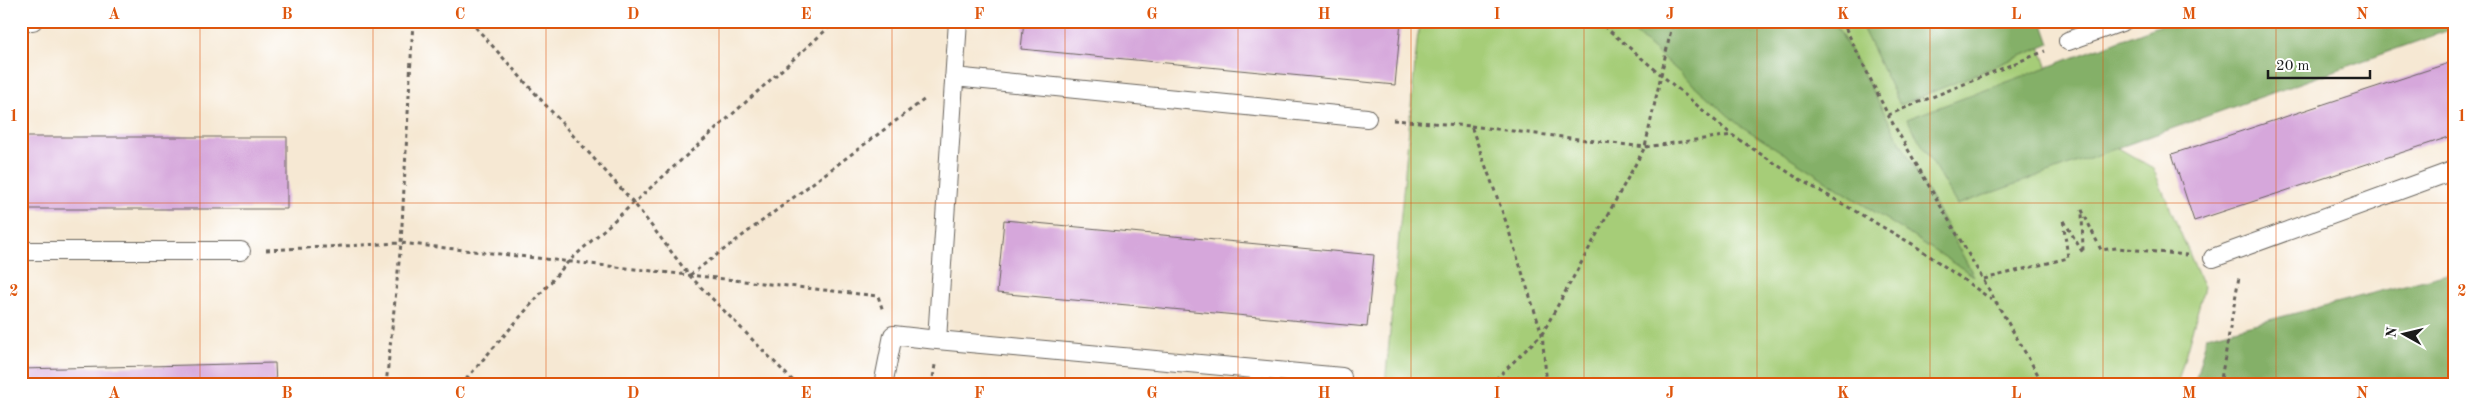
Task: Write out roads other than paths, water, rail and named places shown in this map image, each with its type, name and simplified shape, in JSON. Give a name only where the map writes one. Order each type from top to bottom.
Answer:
[{"type":"lane","points":[[21,21],[32,21]]},
{"type":"lane","points":[[938,340],[958,21]]},
{"type":"lane","points":[[2068,41],[2124,21]]},
{"type":"lane","points":[[954,77],[1367,118]]},
{"type":"lane","points":[[2213,258],[2455,170]]},
{"type":"lane","points":[[21,251],[241,251]]},
{"type":"lane","points":[[883,385],[893,335],[1342,377]]}]
